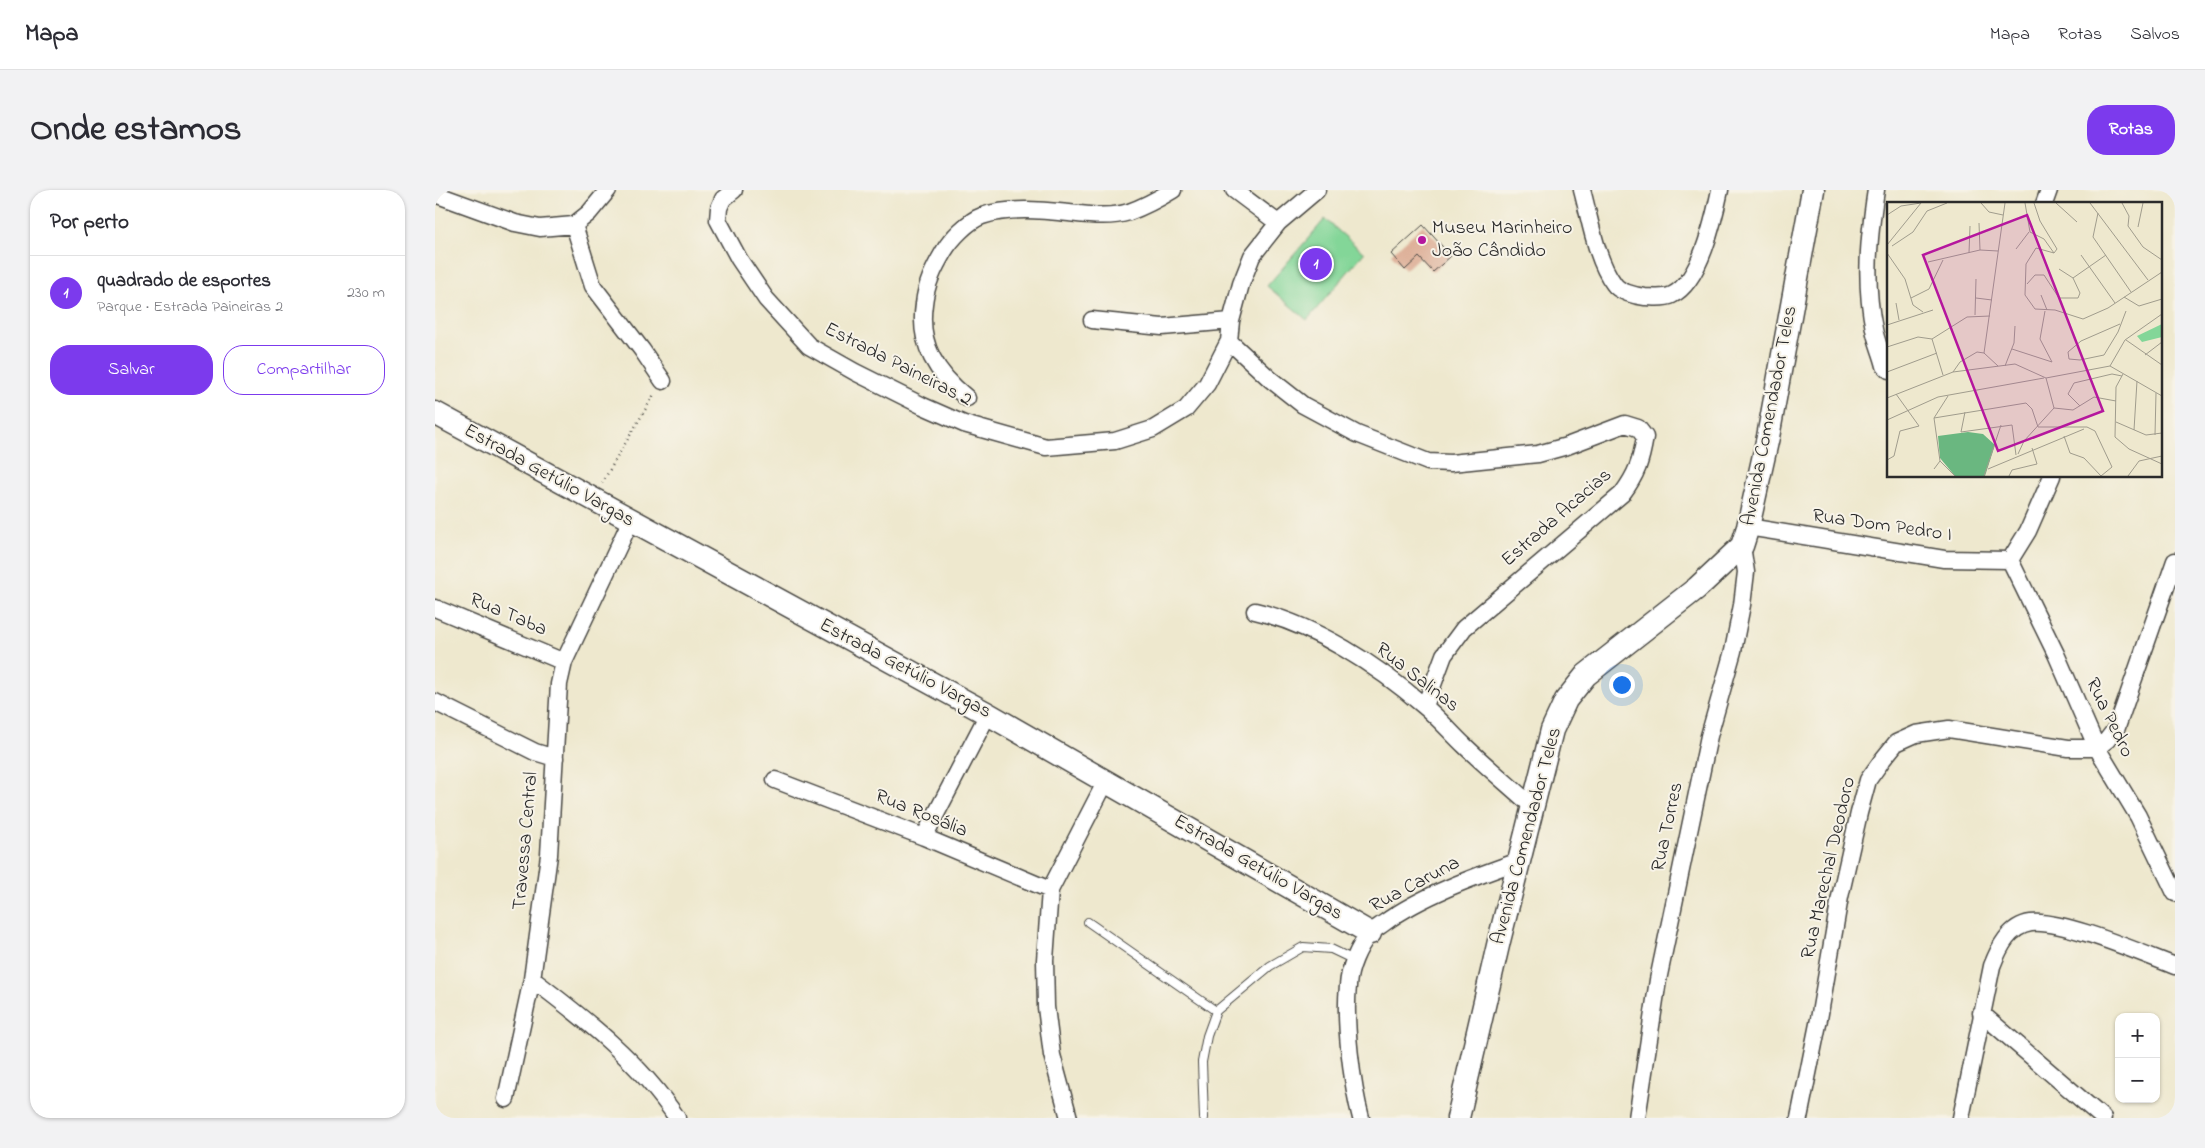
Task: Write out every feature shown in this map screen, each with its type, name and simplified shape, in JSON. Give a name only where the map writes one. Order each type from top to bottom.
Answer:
[{"type":"main road","name":"Avenida Comendador Teles","points":[[1458,1118],[1552,730],[1566,700],[1586,675],[1697,588],[1745,537],[1772,419],[1813,190]]},
{"type":"main road","name":"Estrada Getúlio Vargas","points":[[435,414],[988,714],[1370,933]]},
{"type":"street","points":[[435,194],[515,223],[540,228],[574,225],[589,213],[608,190]]},
{"type":"street","name":"Estrada Paineiras 2","points":[[734,190],[723,199],[719,208],[718,220],[739,259],[766,299],[809,346],[889,389],[964,424],[1046,447],[1080,446],[1115,441],[1153,429],[1186,409],[1207,384],[1229,341],[1231,321],[1241,284],[1252,256],[1278,223],[1317,190]]},
{"type":"street","points":[[967,398],[945,379],[935,365],[927,344],[923,312],[926,288],[936,265],[952,238],[980,216],[1009,211],[1092,216],[1128,212],[1173,190]]},
{"type":"street","points":[[1234,190],[1278,223]]},
{"type":"street","points":[[1582,190],[1602,263],[1615,286],[1637,296],[1655,297],[1670,296],[1684,287],[1701,256],[1720,190]]},
{"type":"street","points":[[1876,190],[1869,235],[1868,282],[1874,329],[1887,368]]},
{"type":"street","points":[[2045,202],[2049,190]]},
{"type":"street","points":[[574,225],[593,286],[643,350],[663,381]]},
{"type":"street","points":[[1092,320],[1162,327],[1231,321]]},
{"type":"street","name":"Estrada Acacias","points":[[1229,341],[1270,379],[1303,405],[1357,434],[1428,462],[1451,463],[1538,454],[1567,446],[1625,424],[1638,428],[1645,437],[1642,459],[1635,476],[1622,494],[1483,610],[1453,641],[1444,655],[1425,706]]},
{"type":"street","points":[[2010,560],[2028,531],[2051,478]]},
{"type":"street","name":"Travessa Central","points":[[506,1099],[532,979],[549,855],[559,684],[564,662],[631,520]]},
{"type":"street","name":"Rua Dom Pedro I","points":[[1745,537],[1944,559],[2010,560]]},
{"type":"street","name":"Rua Torres","points":[[1637,1118],[1658,980],[1709,736],[1733,651],[1742,605],[1746,572],[1745,537]]},
{"type":"street","name":"Rua Pedro","points":[[2010,560],[2056,654],[2097,748],[2138,816],[2175,893]]},
{"type":"street","points":[[2097,748],[2107,740],[2117,727],[2158,604],[2175,561]]},
{"type":"street","name":"Rua Taba","points":[[435,608],[564,662]]},
{"type":"street","name":"Rua Salinas","points":[[1255,611],[1284,618],[1329,641],[1387,676],[1425,706],[1466,747],[1533,807]]},
{"type":"street","points":[[435,702],[535,752],[555,758]]},
{"type":"street","points":[[924,837],[988,714]]},
{"type":"street","name":"Rua Marechal Deodoro","points":[[1799,1118],[1819,1020],[1840,897],[1859,813],[1868,780],[1883,759],[1896,743],[1916,734],[1949,729],[2068,748],[2097,748]]},
{"type":"street","name":"Rua Rosália","points":[[775,780],[924,837],[1050,890]]},
{"type":"street","points":[[1069,1118],[1052,1055],[1047,1007],[1045,960],[1050,890],[1106,781]]},
{"type":"street","name":"Rua Caruna","points":[[1361,1118],[1354,1082],[1347,1009],[1348,985],[1354,960],[1370,933],[1396,915],[1420,903],[1482,874],[1519,861]]},
{"type":"street","points":[[1961,1118],[1992,966],[2000,945],[2014,931],[2031,923],[2065,926],[2175,966]]},
{"type":"street","points":[[532,979],[585,1019],[661,1094],[677,1118]]},
{"type":"street","points":[[1981,1013],[2103,1118]]},
{"type":"lane","points":[[1088,922],[1216,1011]]},
{"type":"lane","points":[[1204,1118],[1202,1062],[1207,1036],[1216,1011],[1270,966],[1303,947],[1331,949],[1354,960]]},
{"type":"path","points":[[592,499],[663,381]]},
{"type":"green space","points":[[1325,219],[1364,253],[1307,320],[1267,286]]},
{"type":"building","name":"Museu Marinheiro João Cândido","points":[[1423,225],[1451,256],[1433,272],[1419,257],[1405,270],[1391,254]]},
{"type":"place","name":"Museu Marinheiro João Cândido","points":[[1422,240]]},
{"type":"place","name":"quadrado de esportes","points":[[1316,264]]}]
